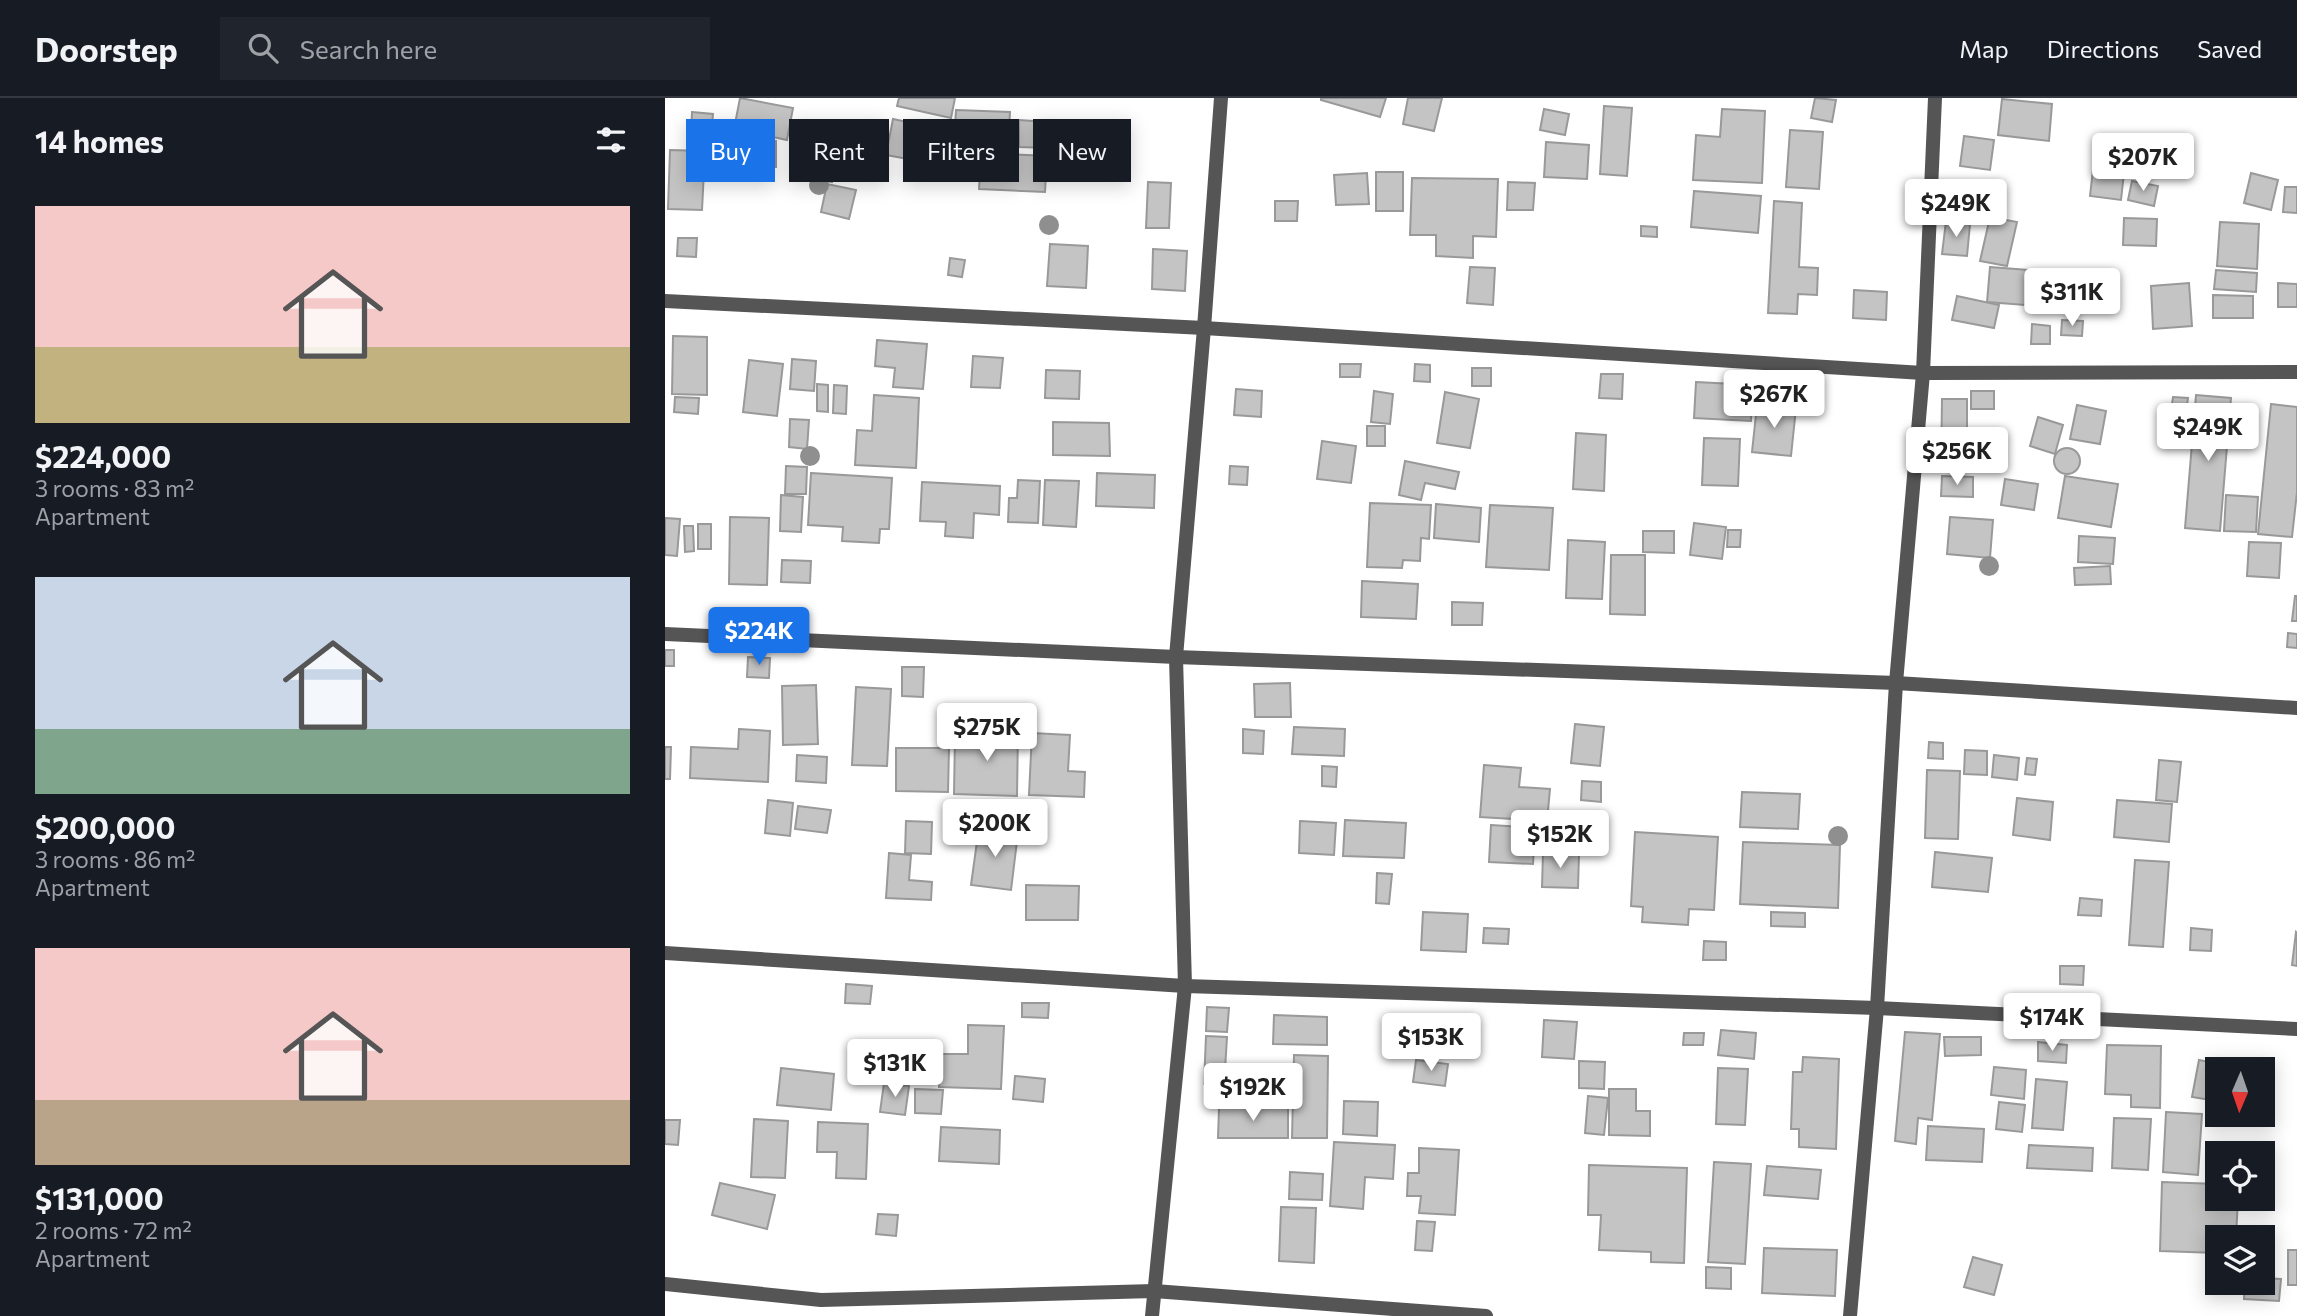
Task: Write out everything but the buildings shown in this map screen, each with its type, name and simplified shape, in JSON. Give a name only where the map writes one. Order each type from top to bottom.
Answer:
[{"type":"street","points":[[1152,1316],[1185,986],[1176,657],[1221,98]]},
{"type":"street","points":[[1850,1316],[1877,1008],[1896,683],[1923,373],[1935,98]]},
{"type":"street","points":[[665,301],[1204,328],[1923,373],[2297,372]]},
{"type":"street","points":[[665,634],[1176,657],[1896,683],[2297,708]]},
{"type":"street","points":[[665,953],[1185,986],[1877,1008],[2297,1029]]},
{"type":"street","points":[[665,1284],[821,1300],[1154,1291],[1486,1316]]}]
